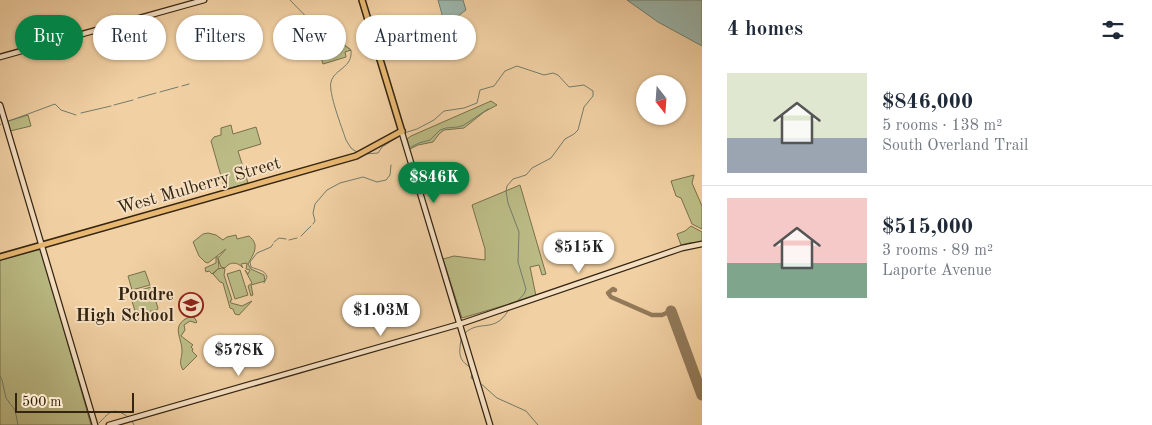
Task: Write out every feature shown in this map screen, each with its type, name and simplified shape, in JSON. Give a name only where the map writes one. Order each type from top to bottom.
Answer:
[{"type":"main road","points":[[0,58],[204,0]]},
{"type":"main road","points":[[362,0],[490,425]]},
{"type":"main road","points":[[0,105],[95,425]]},
{"type":"main road","name":"West Mulberry Street","points":[[0,257],[361,154],[402,133]]},
{"type":"main road","points":[[109,425],[460,324],[686,247],[702,244]]},
{"type":"green space","points":[[322,60],[336,60],[323,64]]},
{"type":"green space","points":[[491,101],[497,105],[484,112],[464,128],[444,130],[433,142],[410,149],[407,139],[411,136]]},
{"type":"green space","points":[[28,115],[31,126],[10,131],[8,121]]},
{"type":"green space","points":[[231,125],[233,134],[256,127],[261,144],[238,151],[248,183],[225,190],[211,141],[214,137],[221,135],[221,128]]},
{"type":"green space","points":[[694,175],[692,183],[702,206],[702,229],[692,224],[681,198],[676,196],[671,181]]},
{"type":"green space","points":[[520,185],[546,274],[542,275],[539,265],[530,267],[536,296],[462,318],[443,259],[454,256],[485,260],[485,249],[472,205]]},
{"type":"green space","points":[[691,226],[702,232],[702,242],[681,245],[677,234]]},
{"type":"green space","points":[[203,234],[216,235],[223,240],[236,235],[237,239],[249,236],[252,239],[255,249],[248,264],[251,269],[264,275],[265,281],[251,285],[253,295],[251,296],[248,286],[252,283],[245,270],[248,274],[250,270],[246,269],[247,263],[241,264],[243,268],[239,264],[234,263],[229,264],[225,268],[221,267],[218,258],[219,268],[212,274],[209,271],[206,272],[205,268],[216,263],[216,257],[219,257],[226,249],[208,263],[205,262],[199,256],[193,242]]},
{"type":"green space","points":[[41,249],[91,425],[0,425],[0,260]]},
{"type":"green space","points":[[222,268],[225,269],[224,275],[232,300],[230,301],[231,303],[242,306],[252,301],[239,315],[235,314],[233,309],[230,308],[223,283],[213,274]]},
{"type":"green space","points":[[240,270],[248,295],[235,299],[227,274]]},
{"type":"green space","points":[[145,271],[150,285],[132,290],[128,276]]},
{"type":"green space","points":[[151,287],[157,310],[136,314],[131,298],[134,292]]},
{"type":"green space","points":[[194,317],[197,322],[190,321],[184,325],[185,330],[181,336],[193,345],[191,347],[192,351],[197,356],[183,370],[180,362],[182,346],[178,328],[183,320]]},
{"type":"shaded area","points":[[438,0],[463,0],[466,10],[459,15],[442,15]]},
{"type":"shaded area","points":[[627,0],[702,0],[702,46],[658,22]]},
{"type":"waterway","points":[[290,0],[322,33],[335,38],[351,50],[349,61],[333,78],[331,87],[346,140],[351,148],[358,153]]},
{"type":"waterway","points":[[404,133],[434,120],[444,111],[464,108],[477,103],[480,90],[494,86],[505,71],[517,66],[544,75],[553,73],[558,75],[569,87],[584,85],[593,91],[593,96],[584,107],[578,130],[565,139],[551,158],[532,168],[526,175],[513,179],[507,186],[508,203],[519,232],[518,262],[526,289],[515,304]]},
{"type":"waterway","points":[[182,86],[189,84]]},
{"type":"waterway","points":[[160,92],[178,87]]},
{"type":"waterway","points":[[138,98],[156,93]]},
{"type":"waterway","points":[[114,105],[133,100]]},
{"type":"waterway","points":[[9,121],[55,104],[61,110],[76,115]]},
{"type":"waterway","points":[[81,113],[111,106]]},
{"type":"waterway","points":[[411,147],[430,140],[440,130],[464,125],[488,109]]},
{"type":"waterway","points":[[365,154],[378,153],[382,147],[401,135]]},
{"type":"waterway","points":[[313,224],[315,221],[313,213],[315,204],[327,190],[340,183],[363,177],[377,182],[386,180],[390,175],[391,165]]},
{"type":"waterway","points":[[301,236],[311,226]]},
{"type":"waterway","points":[[274,242],[279,238],[286,239]]},
{"type":"waterway","points":[[289,240],[297,238]]},
{"type":"waterway","points":[[264,283],[267,277],[265,273],[251,267],[250,262],[257,253],[271,247],[273,244]]},
{"type":"waterway","points":[[465,333],[476,327],[497,322],[508,311]]},
{"type":"waterway","points":[[461,340],[461,359],[470,367],[471,378],[474,380]]},
{"type":"waterway","points":[[0,376],[6,398],[15,410],[18,425]]},
{"type":"waterway","points":[[479,382],[497,398],[526,411],[538,425]]},
{"type":"waterway","points":[[99,423],[115,411],[128,417]]},
{"type":"waterway","points":[[132,421],[134,425]]},
{"type":"taxiway","points":[[615,290],[613,289],[608,293],[611,297],[652,315],[662,315],[671,311]]},
{"type":"runway","points":[[671,311],[702,395]]},
{"type":"place","name":"Poudre High School","points":[[191,305]]}]
